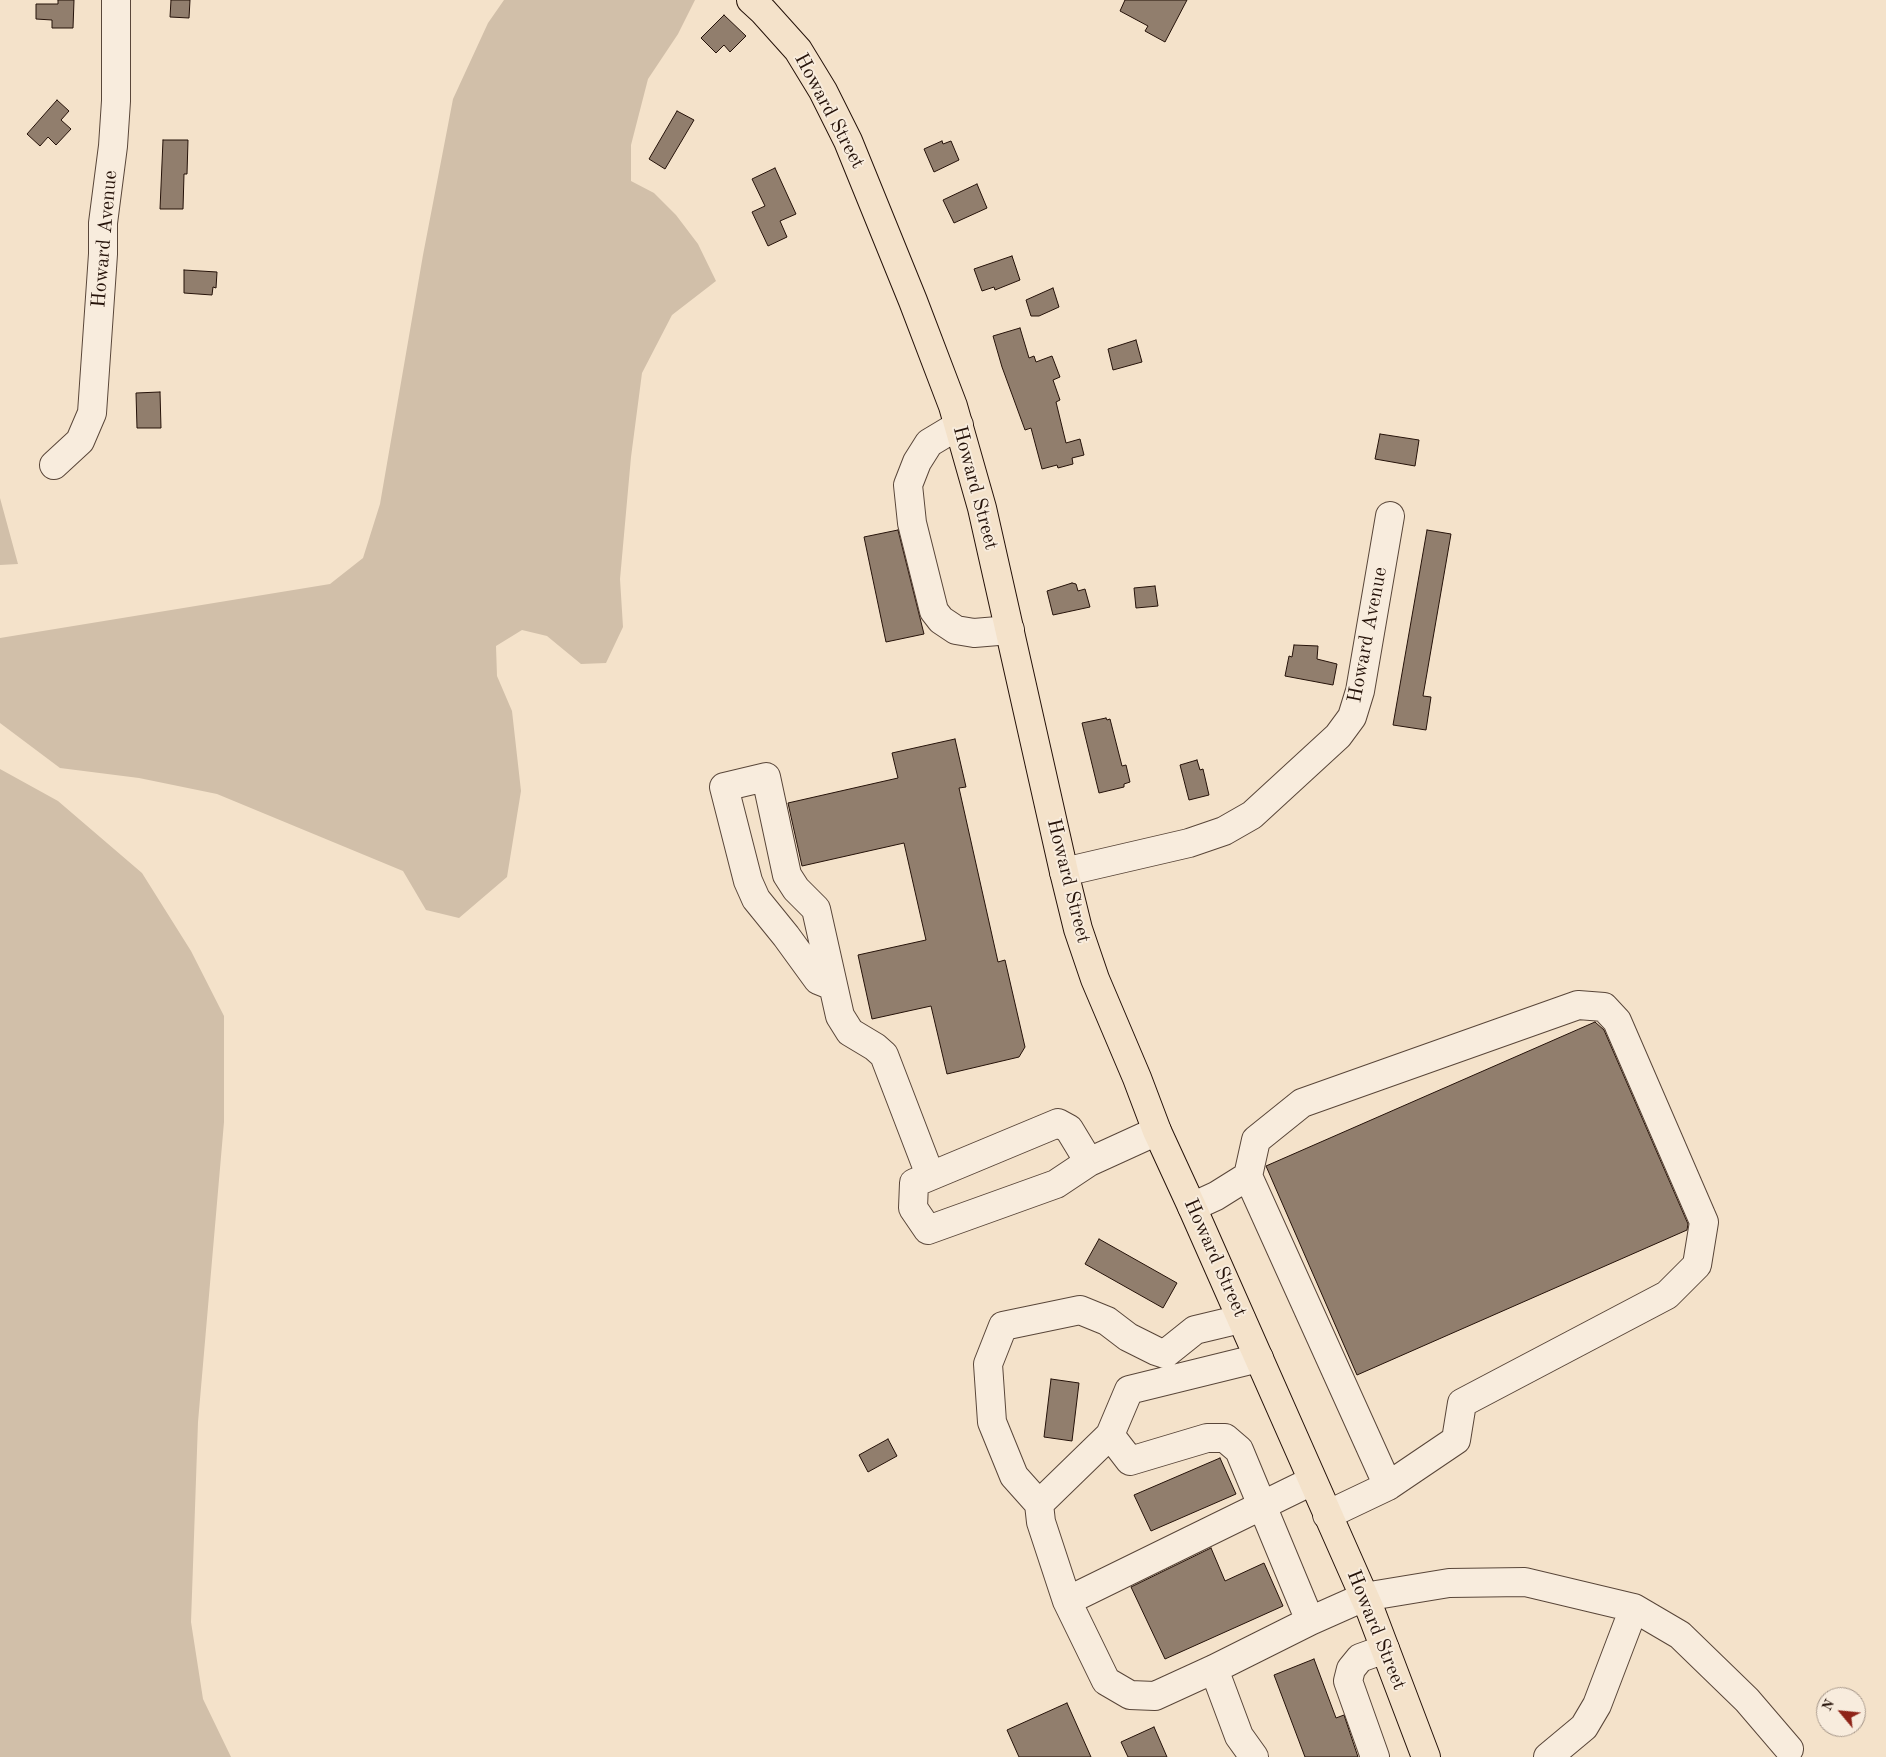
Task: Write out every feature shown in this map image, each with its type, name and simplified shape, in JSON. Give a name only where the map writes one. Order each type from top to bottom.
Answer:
[{"type":"main road","name":"Howard Street","points":[[751,0],[798,50],[823,91],[848,141],[913,301],[958,425],[982,508],[1078,928],[1096,979],[1138,1078],[1157,1131],[1364,1597],[1426,1757]]},
{"type":"street","name":"Howard Avenue","points":[[54,465],[80,441],[92,413],[103,254],[103,223],[114,146],[116,0]]},
{"type":"street","points":[[958,425],[929,443],[917,462],[908,485],[912,523],[934,610],[941,620],[956,630],[974,633],[1010,630]]},
{"type":"street","name":"Howard Avenue","points":[[1064,872],[1189,843],[1224,831],[1252,815],[1338,736],[1352,717],[1360,691],[1390,516]]},
{"type":"street","points":[[833,986],[818,980],[756,899],[748,881],[724,787],[766,777],[787,875],[796,889],[816,909],[840,1016],[850,1032],[875,1046],[884,1055],[930,1175]]},
{"type":"street","points":[[756,899],[796,889]]},
{"type":"street","points":[[1327,1515],[1388,1486],[1456,1440],[1462,1403],[1667,1295],[1697,1265],[1704,1222],[1617,1021],[1604,1007],[1578,1005],[1302,1103],[1256,1140],[1248,1176],[1388,1486]]},
{"type":"street","points":[[1089,1162],[1069,1129],[1058,1123],[914,1183],[913,1208],[928,1230],[1056,1184],[1089,1162],[1157,1131]]},
{"type":"street","points":[[1192,1207],[1216,1196],[1248,1176]]},
{"type":"street","points":[[1241,1319],[1195,1330],[1165,1354],[1128,1337],[1107,1321],[1080,1310],[1003,1326],[988,1364],[992,1422],[1014,1476],[1039,1504],[1042,1522],[1067,1601],[1106,1681],[1130,1695],[1155,1696],[1364,1597],[1449,1583],[1525,1582],[1634,1608],[1680,1636],[1747,1700],[1789,1749]]},
{"type":"street","points":[[1039,1504],[1110,1435],[1129,1390],[1259,1358]]},
{"type":"street","points":[[1110,1435],[1130,1461],[1207,1438],[1225,1438],[1239,1450],[1310,1621]]},
{"type":"street","points":[[1067,1601],[1312,1481]]},
{"type":"street","points":[[1548,1757],[1584,1727],[1597,1705],[1634,1608]]},
{"type":"street","points":[[1375,1757],[1348,1681],[1351,1669],[1360,1658],[1385,1649]]},
{"type":"street","points":[[1214,1669],[1239,1736],[1254,1757]]},
{"type":"shaded area","points":[[504,0],[695,0],[678,34],[648,79],[631,145],[631,181],[654,193],[676,215],[698,244],[716,281],[672,315],[642,373],[631,457],[620,579],[623,627],[606,663],[581,664],[547,636],[522,630],[496,646],[497,676],[512,711],[521,791],[507,877],[459,918],[426,910],[403,871],[217,794],[139,778],[60,768],[0,723],[0,638],[330,584],[363,558],[380,504],[423,255],[453,99],[488,23]]},
{"type":"shaded area","points":[[0,498],[18,564],[0,565]]},
{"type":"shaded area","points":[[0,769],[58,801],[142,873],[191,951],[224,1016],[224,1122],[198,1422],[191,1622],[203,1699],[231,1757],[0,1757]]},
{"type":"building","points":[[58,0],[74,0],[73,28],[52,28],[52,20],[36,19],[36,4],[58,4]]},
{"type":"building","points":[[171,0],[190,0],[189,18],[170,17]]},
{"type":"building","points":[[1125,0],[1187,0],[1165,42],[1145,31],[1148,26],[1120,11]]},
{"type":"building","points":[[724,15],[746,36],[730,52],[724,45],[716,53],[701,38]]},
{"type":"building","points":[[57,100],[69,111],[61,120],[71,129],[56,145],[48,137],[40,146],[27,134]]},
{"type":"building","points":[[677,111],[694,120],[665,169],[649,159]]},
{"type":"building","points":[[163,140],[188,140],[187,174],[184,174],[183,209],[160,209]]},
{"type":"building","points":[[942,141],[943,144],[951,141],[959,160],[934,172],[924,149]]},
{"type":"building","points":[[775,168],[796,214],[780,221],[787,237],[768,246],[752,212],[765,206],[752,179]]},
{"type":"building","points":[[977,184],[987,208],[954,223],[943,200]]},
{"type":"building","points":[[1012,256],[1020,280],[995,290],[994,287],[982,291],[974,269]]},
{"type":"building","points":[[184,270],[217,272],[216,288],[213,287],[212,295],[184,293]]},
{"type":"building","points":[[1053,288],[1059,307],[1039,316],[1031,316],[1026,300]]},
{"type":"building","points":[[1020,328],[1029,358],[1034,356],[1036,362],[1052,356],[1060,377],[1053,380],[1060,400],[1056,402],[1066,443],[1080,439],[1084,455],[1072,458],[1073,464],[1058,468],[1057,465],[1042,469],[1031,428],[1025,430],[993,336]]},
{"type":"building","points":[[1136,340],[1142,362],[1113,370],[1108,349]]},
{"type":"building","points":[[160,392],[161,428],[137,428],[136,393]]},
{"type":"building","points":[[1380,434],[1419,440],[1415,466],[1375,459]]},
{"type":"building","points":[[898,530],[924,634],[886,642],[864,537]]},
{"type":"building","points":[[1427,530],[1451,534],[1423,696],[1431,697],[1426,730],[1393,725]]},
{"type":"building","points":[[1072,583],[1076,584],[1078,591],[1085,589],[1090,607],[1053,615],[1047,591]]},
{"type":"building","points":[[1155,586],[1158,606],[1136,608],[1134,588]]},
{"type":"building","points":[[1294,645],[1318,646],[1317,659],[1337,664],[1333,685],[1285,676],[1289,656],[1292,657]]},
{"type":"building","points":[[1106,718],[1107,720],[1110,719],[1122,766],[1126,765],[1130,782],[1124,784],[1124,787],[1099,793],[1082,723]]},
{"type":"building","points":[[955,739],[966,787],[959,788],[998,962],[1005,960],[1025,1047],[1019,1057],[947,1074],[931,1006],[872,1019],[858,955],[926,940],[904,843],[802,866],[788,803],[898,778],[892,753]]},
{"type":"building","points":[[1197,760],[1200,770],[1203,769],[1209,795],[1189,800],[1180,765]]},
{"type":"building","points":[[1595,1022],[1604,1030],[1688,1224],[1687,1230],[1357,1375],[1266,1166]]},
{"type":"building","points":[[1099,1239],[1177,1283],[1163,1308],[1085,1264]]},
{"type":"building","points":[[1051,1379],[1079,1383],[1072,1441],[1044,1437]]},
{"type":"building","points":[[888,1439],[897,1456],[868,1472],[859,1455]]},
{"type":"building","points":[[1220,1458],[1236,1494],[1151,1531],[1134,1495]]},
{"type":"building","points":[[1211,1548],[1225,1581],[1264,1563],[1283,1606],[1165,1659],[1131,1587]]},
{"type":"building","points":[[1314,1659],[1336,1718],[1344,1715],[1358,1757],[1305,1757],[1274,1675]]},
{"type":"building","points":[[1067,1703],[1091,1757],[1019,1757],[1007,1730]]},
{"type":"building","points":[[1154,1727],[1167,1757],[1128,1757],[1121,1742]]}]
